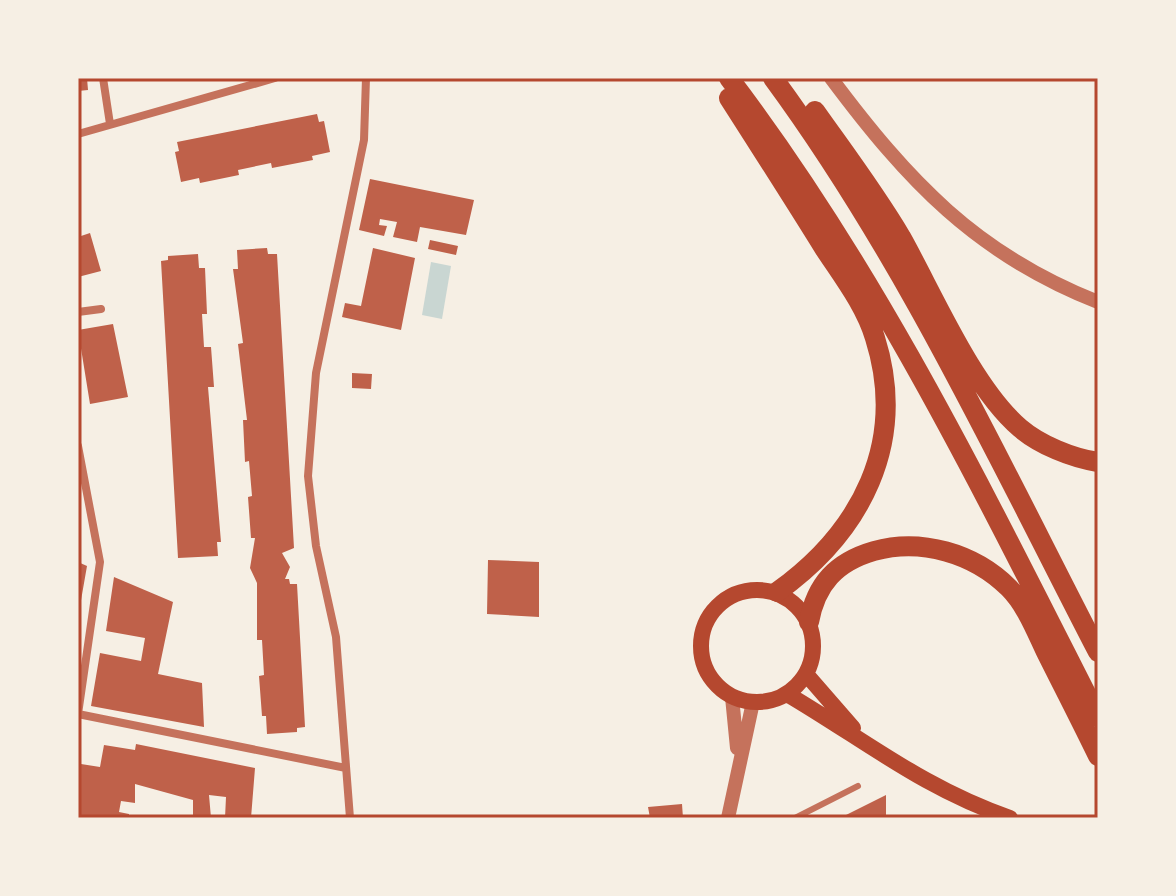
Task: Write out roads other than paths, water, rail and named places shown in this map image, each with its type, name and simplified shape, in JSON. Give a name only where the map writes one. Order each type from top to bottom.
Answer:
[{"type":"main road","points":[[716,78],[864,310],[882,366],[885,417],[880,449],[862,501],[851,522],[824,555],[777,592]]},
{"type":"main road","points":[[729,78],[813,193],[888,313],[1098,717]]},
{"type":"main road","points":[[773,78],[843,177],[893,260],[1098,652]]},
{"type":"main road","points":[[790,78],[898,233],[977,373],[999,405],[1021,429],[1049,445],[1098,462]]},
{"type":"main road","points":[[809,622],[817,591],[837,567],[861,555],[891,546],[929,546],[968,560],[1009,589],[1029,617],[1098,756]]},
{"type":"main road","points":[[759,589],[777,592],[799,607],[809,622],[814,640],[806,674],[787,694],[753,702],[732,697],[716,685],[706,669],[700,651],[702,632],[709,614],[723,600],[740,591],[759,589]]},
{"type":"main road","points":[[806,674],[868,745]]},
{"type":"main road","points":[[787,694],[915,777],[965,802],[1010,818]]},
{"type":"street","points":[[103,78],[110,124]]},
{"type":"street","points":[[78,134],[275,78]]},
{"type":"street","points":[[350,818],[336,637],[316,546],[308,476],[316,373],[364,140],[366,78]]},
{"type":"street","points":[[831,78],[863,121],[928,193],[968,230],[1000,254],[1051,283],[1098,302]]},
{"type":"street","points":[[78,312],[101,309]]},
{"type":"street","points":[[78,446],[100,562],[78,714],[346,768]]},
{"type":"street","points":[[732,697],[738,760]]},
{"type":"street","points":[[728,818],[738,760],[753,702]]},
{"type":"lane","points":[[795,818],[858,786]]}]
